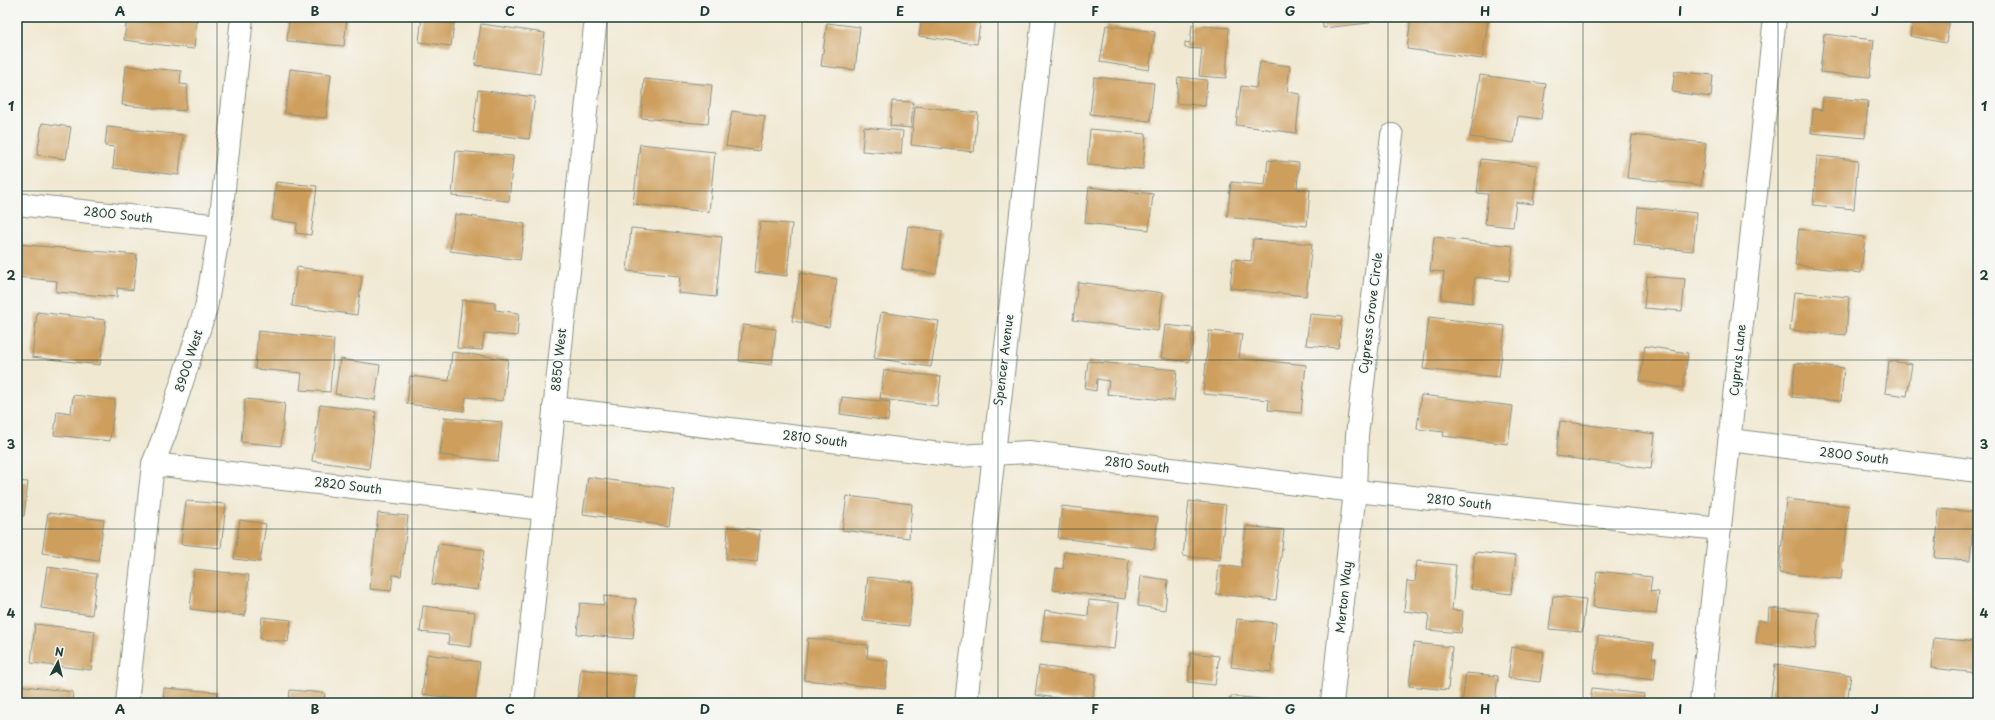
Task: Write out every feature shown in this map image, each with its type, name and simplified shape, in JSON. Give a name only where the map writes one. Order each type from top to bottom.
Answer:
[{"type":"street","name":"8900 West","points":[[127,703],[153,464],[166,431],[206,308],[220,226],[242,17]]},
{"type":"street","name":"8850 West","points":[[523,703],[596,17]]},
{"type":"street","name":"Spencer Avenue","points":[[966,703],[1043,17]]},
{"type":"street","name":"Cyprus Lane","points":[[1701,703],[1775,17]]},
{"type":"street","name":"Cypress Grove Circle","points":[[1355,491],[1357,435],[1392,135]]},
{"type":"street","name":"2800 South","points":[[17,204],[220,226]]},
{"type":"street","name":"2810 South","points":[[554,408],[958,456],[1028,452],[1355,491],[1720,529]]},
{"type":"street","name":"2800 South","points":[[1730,440],[1978,471]]},
{"type":"street","name":"2820 South","points":[[153,464],[543,509]]},
{"type":"street","name":"Merton Way","points":[[1332,703],[1355,491]]},
{"type":"building","points":[[127,17],[197,17],[194,49],[124,40]]},
{"type":"building","points":[[289,17],[347,17],[344,46],[287,41]]},
{"type":"building","points":[[422,17],[455,17],[451,46],[419,42]]},
{"type":"building","points":[[922,17],[981,17],[977,44],[919,36]]},
{"type":"building","points":[[1277,17],[1294,17],[1294,18],[1277,20]]},
{"type":"building","points":[[1322,17],[1369,17],[1369,23],[1323,28]]},
{"type":"building","points":[[1411,17],[1458,17],[1488,21],[1482,59],[1407,49]]},
{"type":"building","points":[[1913,17],[1950,19],[1946,43],[1910,36]]},
{"type":"building","points":[[827,23],[860,27],[855,70],[821,66]]},
{"type":"building","points":[[481,24],[545,33],[540,74],[475,65]]},
{"type":"building","points":[[1106,25],[1155,32],[1149,70],[1100,62]]},
{"type":"building","points":[[1192,25],[1229,28],[1226,78],[1199,76],[1202,49],[1185,48],[1185,42],[1190,43]]},
{"type":"building","points":[[1824,34],[1874,40],[1870,77],[1820,72]]},
{"type":"building","points":[[1260,62],[1290,66],[1287,92],[1300,94],[1296,133],[1236,125],[1241,86],[1256,88]]},
{"type":"building","points":[[126,66],[181,71],[180,84],[188,85],[185,111],[122,105]]},
{"type":"building","points":[[290,69],[331,74],[326,118],[285,113]]},
{"type":"building","points":[[1675,71],[1713,75],[1711,97],[1672,92]]},
{"type":"building","points":[[1480,75],[1546,84],[1541,119],[1518,116],[1514,143],[1470,137]]},
{"type":"building","points":[[1094,77],[1154,83],[1150,121],[1090,114]]},
{"type":"building","points":[[1178,77],[1207,80],[1205,106],[1176,103]]},
{"type":"building","points":[[644,79],[712,85],[708,124],[641,118]]},
{"type":"building","points":[[478,90],[535,97],[529,139],[473,132]]},
{"type":"building","points":[[1823,97],[1868,101],[1865,138],[1811,133],[1813,109],[1822,110]]},
{"type":"building","points":[[892,101],[913,102],[911,128],[890,126]]},
{"type":"building","points":[[915,106],[978,113],[974,152],[911,145]]},
{"type":"building","points":[[732,111],[765,116],[759,151],[726,146]]},
{"type":"building","points":[[42,123],[71,127],[66,159],[37,155]]},
{"type":"building","points":[[107,127],[183,135],[179,175],[113,168],[115,147],[105,146]]},
{"type":"building","points":[[864,127],[903,131],[901,154],[862,151]]},
{"type":"building","points":[[1090,129],[1146,134],[1143,169],[1087,165]]},
{"type":"building","points":[[1632,135],[1706,143],[1701,185],[1627,178]]},
{"type":"building","points":[[640,144],[715,152],[709,212],[633,204]]},
{"type":"building","points":[[456,151],[513,156],[509,201],[452,196]]},
{"type":"building","points":[[1817,156],[1858,160],[1854,209],[1813,205]]},
{"type":"building","points":[[1481,159],[1537,165],[1533,204],[1516,202],[1513,227],[1485,224],[1488,194],[1477,193]]},
{"type":"building","points":[[1268,160],[1299,163],[1297,189],[1310,190],[1307,226],[1227,217],[1231,182],[1265,185]]},
{"type":"building","points":[[276,182],[317,186],[311,235],[296,233],[297,223],[272,220]]},
{"type":"building","points":[[1089,187],[1153,194],[1149,230],[1085,223]]},
{"type":"building","points":[[1638,207],[1697,213],[1693,251],[1634,245]]},
{"type":"building","points":[[455,214],[525,224],[520,260],[450,251]]},
{"type":"building","points":[[760,222],[792,224],[787,276],[755,272]]},
{"type":"building","points":[[908,226],[942,231],[936,274],[902,269]]},
{"type":"building","points":[[631,228],[722,237],[716,297],[678,293],[680,276],[627,271]]},
{"type":"building","points":[[1799,229],[1865,237],[1861,273],[1795,265]]},
{"type":"building","points":[[1434,237],[1513,246],[1509,281],[1475,277],[1472,303],[1441,299],[1444,272],[1430,271]]},
{"type":"building","points":[[1253,239],[1312,244],[1306,296],[1230,288],[1233,259],[1251,261]]},
{"type":"building","points":[[17,244],[137,255],[133,290],[117,288],[117,297],[56,292],[57,281],[17,277]]},
{"type":"building","points":[[297,267],[362,276],[357,315],[292,306]]},
{"type":"building","points":[[800,273],[837,279],[829,327],[792,321]]},
{"type":"building","points":[[1647,276],[1685,279],[1682,311],[1644,308]]},
{"type":"building","points":[[1078,282],[1163,293],[1158,331],[1073,320]]},
{"type":"building","points":[[1794,292],[1849,297],[1846,335],[1790,330]]},
{"type":"building","points":[[462,300],[495,303],[495,310],[519,313],[517,336],[484,333],[482,350],[457,348]]},
{"type":"building","points":[[37,312],[106,320],[100,365],[32,357]]},
{"type":"building","points":[[881,312],[939,321],[931,367],[874,358]]},
{"type":"building","points":[[1310,314],[1342,317],[1338,348],[1306,345]]},
{"type":"building","points":[[1429,317],[1505,326],[1499,377],[1423,369]]},
{"type":"building","points":[[743,325],[776,329],[772,365],[739,361]]},
{"type":"building","points":[[1165,325],[1193,328],[1189,362],[1161,358]]},
{"type":"building","points":[[258,331],[334,339],[330,392],[300,390],[302,373],[255,369]]},
{"type":"building","points":[[1209,331],[1242,334],[1239,358],[1306,365],[1301,413],[1268,410],[1269,400],[1203,394]]},
{"type":"building","points":[[1645,346],[1688,353],[1683,388],[1640,381]]},
{"type":"building","points":[[452,352],[508,359],[503,401],[466,397],[464,411],[407,404],[410,376],[449,381]]},
{"type":"building","points":[[340,359],[380,365],[375,400],[335,394]]},
{"type":"building","points":[[1088,361],[1177,370],[1174,401],[1107,394],[1109,381],[1097,379],[1096,391],[1085,389]]},
{"type":"building","points":[[1889,361],[1912,364],[1907,396],[1885,393]]},
{"type":"building","points":[[1795,363],[1844,368],[1841,401],[1792,397]]},
{"type":"building","points":[[884,370],[941,377],[937,406],[880,399]]},
{"type":"building","points":[[73,395],[115,400],[110,441],[54,435],[57,411],[71,413]]},
{"type":"building","points":[[1421,395],[1513,406],[1508,444],[1443,436],[1444,432],[1417,429]]},
{"type":"building","points":[[842,397],[890,402],[888,421],[840,414]]},
{"type":"building","points":[[245,399],[285,403],[281,446],[241,442]]},
{"type":"building","points":[[320,405],[376,412],[369,469],[312,461]]},
{"type":"building","points":[[444,417],[502,422],[498,461],[440,455]]},
{"type":"building","points":[[1560,421],[1655,434],[1651,469],[1556,456]]},
{"type":"building","points":[[588,477],[674,489],[669,526],[583,514]]},
{"type":"building","points":[[17,481],[28,482],[24,516],[17,516]]},
{"type":"building","points":[[847,496],[912,504],[909,538],[842,530]]},
{"type":"building","points":[[1786,499],[1849,506],[1841,579],[1779,573]]},
{"type":"building","points":[[186,501],[226,504],[221,548],[181,544]]},
{"type":"building","points":[[1189,501],[1226,505],[1220,560],[1183,556]]},
{"type":"building","points":[[1062,506],[1158,517],[1154,549],[1058,538]]},
{"type":"building","points":[[1939,509],[1974,512],[1970,560],[1935,558]]},
{"type":"building","points":[[48,513],[104,520],[98,561],[42,553]]},
{"type":"building","points":[[378,513],[408,516],[401,576],[393,575],[391,591],[370,589]]},
{"type":"building","points":[[240,520],[266,524],[260,562],[234,559]]},
{"type":"building","points":[[1246,526],[1284,530],[1276,600],[1216,594],[1219,565],[1241,568]]},
{"type":"building","points":[[728,527],[760,530],[757,562],[726,559]]},
{"type":"building","points":[[438,544],[484,550],[478,590],[432,584]]},
{"type":"building","points":[[1064,552],[1129,560],[1125,599],[1053,590],[1056,568],[1063,569]]},
{"type":"building","points":[[1475,552],[1516,556],[1511,594],[1471,589]]},
{"type":"building","points":[[1417,561],[1456,565],[1452,610],[1463,611],[1461,633],[1427,630],[1429,614],[1404,611],[1407,581],[1415,582]]},
{"type":"building","points":[[47,567],[97,574],[92,615],[41,608]]},
{"type":"building","points":[[194,569],[249,575],[245,616],[190,609]]},
{"type":"building","points":[[1597,571],[1652,577],[1650,591],[1659,592],[1656,614],[1593,607]]},
{"type":"building","points":[[1141,576],[1168,580],[1165,610],[1138,606]]},
{"type":"building","points":[[868,577],[913,582],[909,626],[863,621]]},
{"type":"building","points":[[604,596],[636,599],[633,639],[577,634],[580,603],[604,605]]},
{"type":"building","points":[[1553,596],[1586,599],[1582,632],[1549,629]]},
{"type":"building","points":[[1089,600],[1119,603],[1114,649],[1041,641],[1045,610],[1088,616]]},
{"type":"building","points":[[423,606],[475,612],[471,647],[448,644],[449,635],[420,632]]},
{"type":"building","points":[[1769,608],[1819,613],[1815,649],[1756,643],[1758,620],[1768,622]]},
{"type":"building","points":[[262,617],[291,620],[288,642],[260,639]]},
{"type":"building","points":[[1237,619],[1276,623],[1271,672],[1231,667]]},
{"type":"building","points":[[35,624],[95,631],[91,670],[31,663]]},
{"type":"building","points":[[1598,636],[1654,643],[1652,658],[1656,658],[1654,680],[1594,673]]},
{"type":"building","points":[[808,638],[868,645],[867,658],[888,661],[885,688],[804,680]]},
{"type":"building","points":[[1934,638],[1978,642],[1978,673],[1931,668]]},
{"type":"building","points":[[1414,643],[1452,647],[1448,690],[1409,686]]},
{"type":"building","points":[[1512,647],[1544,652],[1540,682],[1508,678]]},
{"type":"building","points":[[1191,653],[1219,656],[1215,685],[1188,682]]},
{"type":"building","points":[[427,654],[480,662],[475,702],[422,694]]},
{"type":"building","points":[[1775,664],[1851,675],[1847,703],[1770,703]]},
{"type":"building","points":[[1039,666],[1096,674],[1092,703],[1035,695]]},
{"type":"building","points":[[581,669],[637,676],[633,703],[577,703]]},
{"type":"building","points":[[1466,673],[1498,676],[1495,703],[1462,703]]},
{"type":"building","points":[[17,685],[73,692],[72,703],[17,703]]},
{"type":"building","points":[[164,688],[218,692],[217,703],[163,703]]},
{"type":"building","points":[[1592,688],[1644,694],[1643,703],[1590,703]]},
{"type":"building","points":[[290,690],[325,693],[324,703],[289,703]]},
{"type":"building","points":[[1231,696],[1270,700],[1269,703],[1230,703]]},
{"type":"building","points":[[1509,698],[1537,702],[1537,703],[1508,703]]},
{"type":"building","points":[[828,700],[850,702],[850,703],[828,703]]}]
